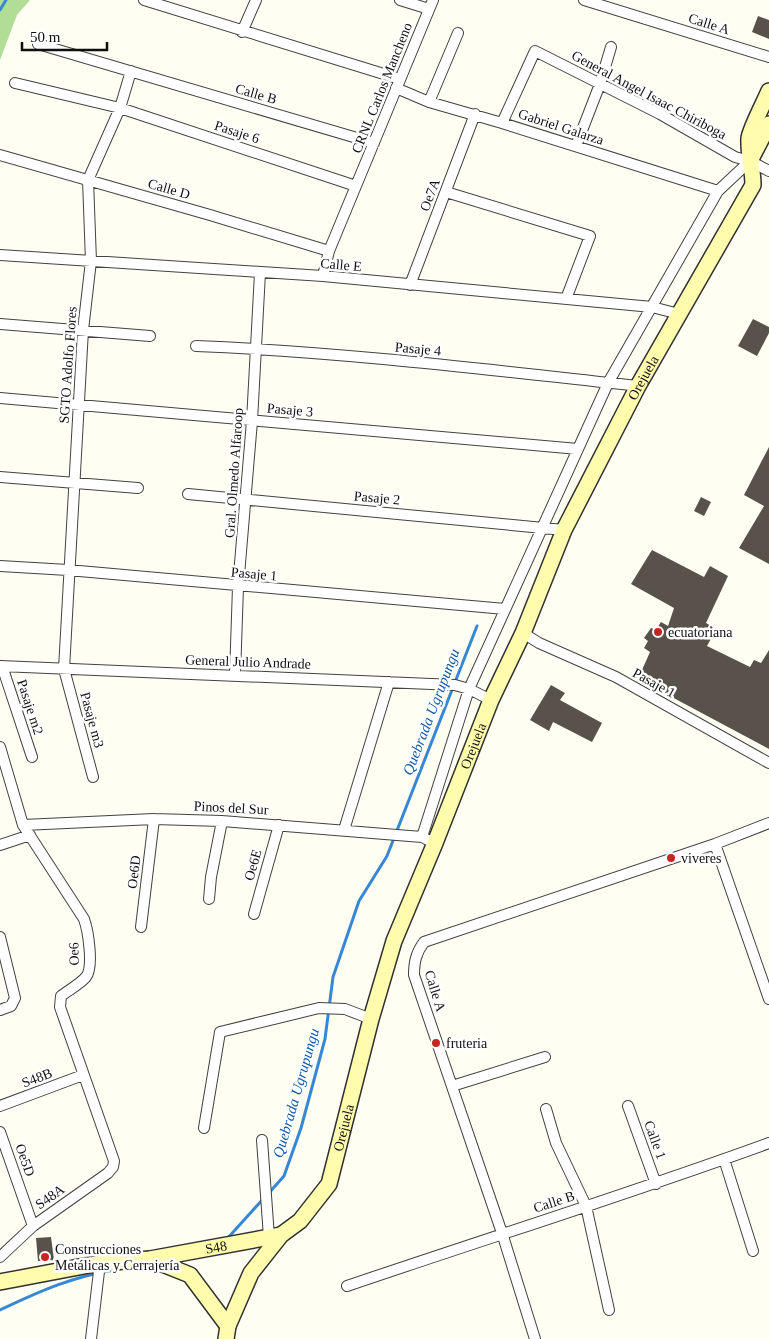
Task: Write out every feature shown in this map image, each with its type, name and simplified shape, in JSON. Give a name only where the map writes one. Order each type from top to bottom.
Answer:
[{"type":"street","name":"Gabriel Galarza","points":[[144,0],[398,84],[429,102],[474,114],[718,191]]},
{"type":"street","points":[[242,32],[256,0]]},
{"type":"street","points":[[400,0],[431,4]]},
{"type":"street","name":"Calle A","points":[[584,0],[769,56]]},
{"type":"street","name":"CRNL Carlos Mancheno","points":[[356,186],[431,4]]},
{"type":"street","points":[[429,102],[458,33]]},
{"type":"street","name":"Calle B","points":[[38,44],[374,143]]},
{"type":"street","points":[[576,146],[600,84],[611,46]]},
{"type":"street","name":"General Angel Isaac Chiriboga","points":[[502,123],[535,51],[660,114],[735,156],[750,161]]},
{"type":"street","name":"SGTO Adolfo Flores","points":[[64,669],[78,404],[83,330],[91,261],[88,180],[120,108],[131,71]]},
{"type":"street","name":"Pasaje 6","points":[[15,83],[120,108],[356,186]]},
{"type":"street","name":"Orejuela","points":[[227,1332],[251,1273],[275,1236],[300,1221],[329,1184],[394,941],[429,840],[523,633],[564,530],[638,386],[753,185],[749,137],[769,91]]},
{"type":"street","name":"Oe7A","points":[[410,285],[474,114]]},
{"type":"street","points":[[429,840],[469,689],[608,383],[718,191],[750,161],[769,124]]},
{"type":"street","name":"Calle D","points":[[0,155],[329,251]]},
{"type":"street","points":[[750,161],[769,171]]},
{"type":"street","points":[[323,276],[329,251],[356,186]]},
{"type":"street","points":[[446,192],[590,236],[566,299]]},
{"type":"street","name":"Calle E","points":[[0,255],[323,276],[652,307],[679,314]]},
{"type":"street","name":"Gral. Olmedo Alfaroop","points":[[235,675],[238,587],[252,421],[260,273]]},
{"type":"street","points":[[0,324],[150,336]]},
{"type":"street","name":"Pasaje 4","points":[[196,346],[256,348],[638,386]]},
{"type":"street","name":"Pasaje 3","points":[[0,398],[578,449]]},
{"type":"street","points":[[0,477],[138,488]]},
{"type":"street","name":"Pasaje 2","points":[[188,494],[564,530]]},
{"type":"street","name":"Pasaje 1","points":[[0,566],[68,570],[238,587],[505,609]]},
{"type":"street","name":"Pasaje 1","points":[[523,633],[539,643],[616,677],[769,763]]},
{"type":"street","name":"General Julio Andrade","points":[[1,666],[455,686],[469,689],[491,700]]},
{"type":"street","name":"Pasaje m2","points":[[1,666],[32,757]]},
{"type":"street","name":"Pasaje m3","points":[[64,669],[93,777]]},
{"type":"street","points":[[344,830],[389,682]]},
{"type":"street","name":"Oe6","points":[[0,747],[23,825],[84,919],[87,927],[89,971],[86,977],[62,996],[60,1007],[114,1161]]},
{"type":"street","name":"Pinos del Sur","points":[[23,825],[154,819],[222,821],[344,830],[429,840]]},
{"type":"street","name":"Oe6D","points":[[141,928],[154,819]]},
{"type":"street","points":[[209,899],[211,877],[222,821]]},
{"type":"street","name":"Calle A","points":[[536,1339],[414,975],[414,960],[418,950],[424,942],[715,844],[769,823]]},
{"type":"street","name":"Oe6E","points":[[254,914],[279,825]]},
{"type":"street","points":[[0,844],[30,835]]},
{"type":"street","points":[[715,844],[769,999]]},
{"type":"street","points":[[0,937],[15,998],[11,1006],[0,1010]]},
{"type":"street","points":[[204,1128],[220,1032],[319,1008],[345,1009],[372,1019]]},
{"type":"street","points":[[452,1086],[545,1057]]},
{"type":"street","name":"S48B","points":[[0,1106],[84,1075]]},
{"type":"street","name":"Calle 1","points":[[628,1106],[656,1184]]},
{"type":"street","points":[[546,1109],[556,1143],[586,1206],[609,1310]]},
{"type":"street","name":"Oe5D","points":[[0,1132],[33,1226]]},
{"type":"street","points":[[262,1140],[275,1236]]},
{"type":"street","name":"Calle B","points":[[347,1286],[502,1233],[656,1184],[769,1143]]},
{"type":"street","points":[[724,1160],[753,1250]]},
{"type":"street","name":"S48A","points":[[0,1257],[33,1226],[108,1173],[114,1161]]},
{"type":"street","name":"S48","points":[[0,1282],[100,1263],[150,1259],[275,1236]]},
{"type":"street","points":[[150,1259],[190,1275],[227,1332]]},
{"type":"street","points":[[91,1339],[100,1263]]},
{"type":"green space","points":[[0,0],[30,0],[17,15],[0,60]]},
{"type":"building","points":[[758,16],[769,20],[769,39],[752,32]]},
{"type":"building","points":[[753,319],[769,327],[769,333],[757,356],[738,346]]},
{"type":"building","points":[[769,447],[769,564],[739,548],[764,506],[744,495]]},
{"type":"building","points":[[701,497],[711,502],[704,516],[694,511]]},
{"type":"building","points":[[652,550],[704,577],[710,566],[728,576],[706,623],[716,629],[707,646],[750,667],[754,660],[761,663],[769,650],[769,749],[638,679],[650,652],[644,648],[648,641],[644,638],[651,628],[656,630],[661,622],[668,626],[674,608],[631,584]]},
{"type":"building","points":[[551,685],[565,693],[560,700],[602,723],[592,742],[553,722],[549,731],[530,720]]},
{"type":"building","points":[[51,1237],[54,1260],[38,1261],[36,1238]]},
{"type":"waterway","points":[[0,10],[6,0]]},
{"type":"waterway","name":"Quebrada Ugrupungu","points":[[268,1194],[284,1176],[301,1128],[325,1039],[333,977],[359,901],[387,856],[477,626]]},
{"type":"waterway","name":"Quebrada Ugrupungu","points":[[226,1240],[264,1198]]},
{"type":"waterway","name":"Quebrada Ugrupungu","points":[[0,1310],[59,1285],[120,1269]]},
{"type":"place","name":"ecuatoriana","points":[[658,632]]},
{"type":"place","name":"viveres","points":[[671,858]]},
{"type":"place","name":"fruteria","points":[[436,1043]]},
{"type":"place","name":"Construcciones Metálicas y Cerrajería","points":[[45,1257]]}]
